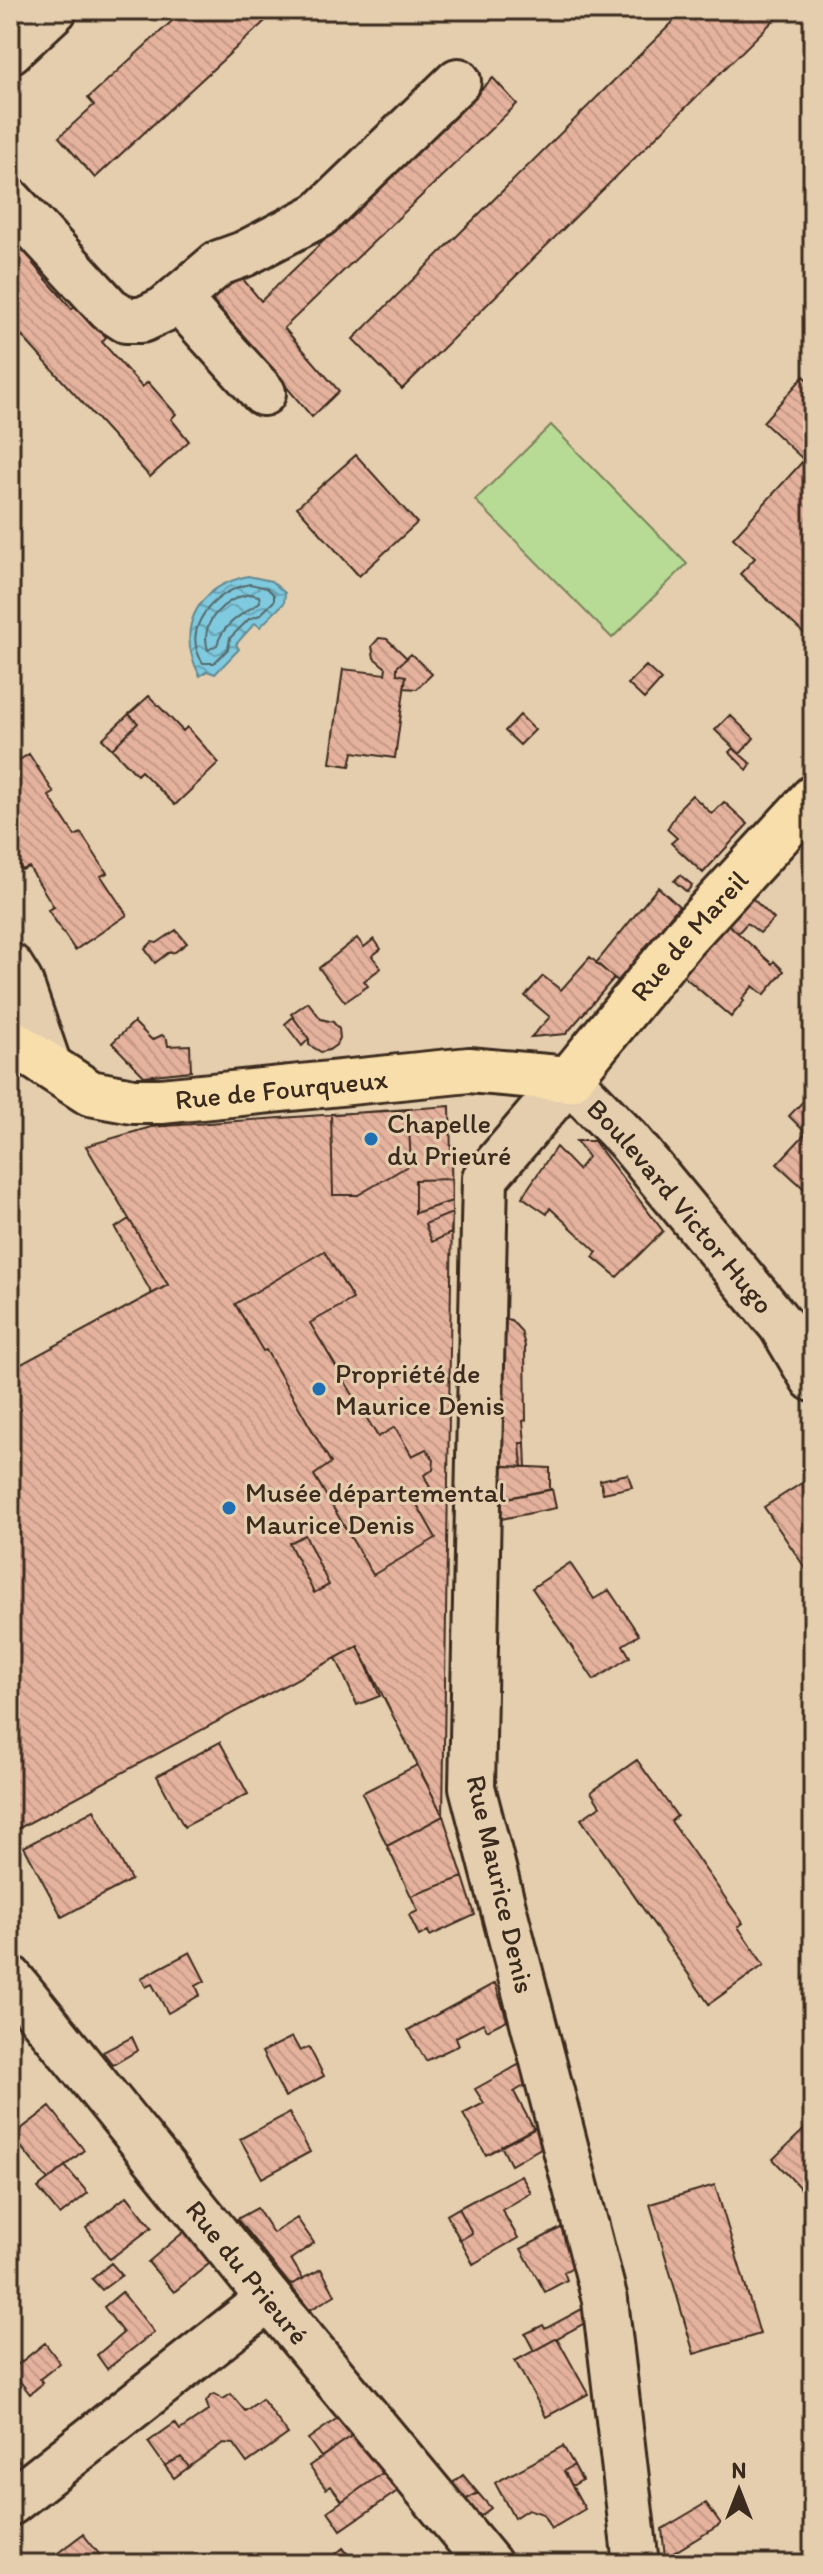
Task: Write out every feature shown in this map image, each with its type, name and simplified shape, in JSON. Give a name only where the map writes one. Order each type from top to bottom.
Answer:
[{"type":"main road","name":"Rue de Mareil","points":[[569,1079],[684,938],[813,798]]},
{"type":"main road","name":"Rue de Fourqueux","points":[[10,1041],[90,1093],[133,1101],[161,1101],[469,1070],[569,1079]]},
{"type":"street","points":[[10,51],[54,10]]},
{"type":"street","points":[[10,201],[109,309],[126,320],[142,320],[178,299],[219,263],[244,254],[319,215],[458,81]]},
{"type":"street","points":[[178,299],[263,393]]},
{"type":"street","points":[[10,966],[20,982],[49,1066]]},
{"type":"street","name":"Boulevard Victor Hugo","points":[[569,1079],[628,1140],[781,1325],[802,1327],[813,1379]]},
{"type":"street","name":"Rue Maurice Denis","points":[[569,1079],[485,1178],[472,1787],[605,2300],[636,2564]]},
{"type":"street","name":"Rue du Prieuré","points":[[10,1978],[269,2299],[489,2564]]},
{"type":"street","points":[[10,2503],[269,2299]]},
{"type":"green space","points":[[551,425],[687,564],[612,638],[475,500]]},
{"type":"water","points":[[248,576],[271,581],[285,593],[284,603],[260,627],[255,623],[236,644],[239,649],[215,674],[207,671],[200,676],[190,642],[190,627],[195,612],[215,590]]},
{"type":"building","points":[[184,10],[277,10],[95,178],[59,137],[94,105],[88,98]]},
{"type":"building","points":[[685,10],[776,10],[780,14],[402,389],[353,339]]},
{"type":"building","points":[[493,78],[517,104],[284,328],[339,391],[312,417],[205,291],[232,266],[261,301]]},
{"type":"building","points":[[10,229],[38,261],[33,264],[72,309],[78,304],[106,337],[102,342],[142,387],[148,382],[176,414],[171,419],[189,441],[150,477],[10,323]]},
{"type":"building","points":[[804,376],[813,385],[813,642],[740,574],[755,558],[733,538],[804,460],[763,422]]},
{"type":"building","points":[[356,455],[417,523],[359,576],[297,507]]},
{"type":"building","points":[[379,638],[387,639],[407,658],[397,667],[397,674],[406,676],[395,758],[353,752],[350,766],[330,763],[343,669],[385,674],[386,668],[374,658],[372,646]]},
{"type":"building","points":[[411,654],[432,674],[417,689],[404,688],[406,676],[397,674],[397,667]]},
{"type":"building","points":[[646,666],[661,680],[644,699],[628,684]]},
{"type":"building","points":[[149,696],[183,731],[187,727],[219,763],[175,805],[141,771],[137,775],[112,749],[138,723],[129,714]]},
{"type":"building","points":[[129,714],[138,723],[112,749],[102,739]]},
{"type":"building","points":[[520,715],[535,730],[520,745],[505,731]]},
{"type":"building","points":[[730,715],[754,738],[740,754],[715,730]]},
{"type":"building","points":[[733,748],[751,764],[747,770],[729,752]]},
{"type":"building","points":[[29,754],[54,793],[49,796],[75,836],[81,833],[107,873],[101,876],[127,915],[75,950],[48,910],[54,907],[29,867],[22,870],[10,851],[10,766]]},
{"type":"building","points":[[692,795],[712,814],[724,802],[748,824],[703,873],[671,843],[677,838],[667,829]]},
{"type":"building","points":[[680,875],[692,885],[687,892],[674,881]]},
{"type":"building","points":[[658,887],[679,906],[618,981],[596,963]]},
{"type":"building","points":[[752,898],[774,919],[760,933],[747,923],[738,933],[728,924]]},
{"type":"building","points":[[728,924],[784,971],[764,995],[753,986],[731,1017],[680,973],[712,933],[717,936]]},
{"type":"building","points":[[176,930],[187,943],[155,963],[145,949]]},
{"type":"building","points":[[357,938],[364,947],[374,939],[381,949],[372,956],[381,968],[364,981],[368,986],[345,1002],[319,968]]},
{"type":"building","points":[[590,957],[614,978],[566,1034],[531,1037],[550,1017],[525,996],[543,976],[561,990]]},
{"type":"building","points":[[308,1002],[321,1019],[333,1022],[339,1029],[340,1038],[329,1050],[321,1052],[309,1045],[309,1039],[291,1014]]},
{"type":"building","points":[[293,1017],[309,1039],[302,1046],[285,1024]]},
{"type":"building","points":[[134,1022],[152,1040],[162,1035],[167,1039],[168,1046],[190,1045],[191,1071],[144,1076],[112,1043]]},
{"type":"building","points":[[813,1091],[813,1197],[777,1164],[806,1133],[789,1116]]},
{"type":"building","name":"Musée départemental Maurice Denis","points":[[450,1106],[452,1213],[443,1816],[358,1646],[10,1833],[10,1370],[168,1285],[86,1146],[151,1127]]},
{"type":"building","name":"Chapelle du Prieuré","points":[[408,1110],[411,1164],[358,1195],[333,1195],[331,1114]]},
{"type":"building","points":[[576,1141],[594,1141],[663,1231],[617,1277],[593,1257],[597,1252],[550,1208],[547,1214],[522,1197],[556,1147],[578,1170],[588,1157]]},
{"type":"building","points":[[452,1179],[452,1201],[415,1213],[415,1180]]},
{"type":"building","points":[[452,1213],[451,1233],[432,1242],[425,1224]]},
{"type":"building","points":[[129,1219],[168,1285],[152,1294],[115,1228]]},
{"type":"building","name":"Propriété de Maurice Denis","points":[[324,1251],[353,1299],[310,1323],[378,1437],[395,1427],[412,1456],[426,1449],[434,1460],[433,1470],[424,1475],[431,1490],[415,1501],[436,1538],[373,1575],[314,1475],[331,1463],[266,1350],[263,1351],[235,1304]]},
{"type":"building","points":[[494,1317],[511,1320],[521,1331],[525,1346],[526,1420],[523,1421],[525,1443],[520,1443],[522,1467],[488,1465]]},
{"type":"building","points":[[520,1443],[525,1443],[526,1467],[522,1467]]},
{"type":"building","points":[[488,1465],[550,1468],[550,1490],[497,1500]]},
{"type":"building","points":[[628,1474],[632,1487],[603,1493],[600,1480]]},
{"type":"building","points":[[802,1483],[805,1488],[813,1483],[812,1578],[764,1507]]},
{"type":"building","points":[[552,1489],[556,1508],[501,1519],[497,1500]]},
{"type":"building","points":[[305,1535],[329,1585],[314,1593],[289,1543]]},
{"type":"building","points":[[570,1563],[594,1599],[609,1590],[639,1635],[623,1645],[630,1657],[594,1680],[532,1588]]},
{"type":"building","points":[[358,1646],[380,1696],[357,1705],[336,1658]]},
{"type":"building","points":[[220,1742],[248,1794],[184,1827],[157,1776]]},
{"type":"building","points":[[637,1760],[677,1816],[671,1821],[743,1923],[738,1927],[764,1965],[709,2004],[581,1819],[600,1806],[591,1792]]},
{"type":"building","points":[[417,1765],[443,1816],[387,1846],[362,1793]]},
{"type":"building","points":[[94,1810],[131,1880],[62,1917],[24,1847]]},
{"type":"building","points":[[443,1816],[463,1877],[411,1896],[387,1846]]},
{"type":"building","points":[[463,1877],[475,1915],[430,1936],[428,1931],[419,1936],[409,1915],[418,1911],[411,1896]]},
{"type":"building","points":[[190,1952],[205,1981],[196,1986],[200,1995],[168,2013],[152,1984],[146,1987],[141,1978]]},
{"type":"building","points":[[495,1983],[507,2020],[487,2030],[483,2023],[456,2037],[459,2045],[426,2061],[408,2030]]},
{"type":"building","points":[[132,2037],[138,2050],[113,2065],[103,2052]]},
{"type":"building","points":[[292,2037],[300,2051],[309,2047],[324,2076],[285,2097],[262,2052]]},
{"type":"building","points":[[520,2064],[527,2084],[514,2092],[534,2129],[486,2155],[463,2114],[484,2103],[475,2089]]},
{"type":"building","points":[[50,2107],[84,2150],[48,2180],[12,2136]]},
{"type":"building","points":[[289,2113],[310,2152],[262,2178],[240,2139]]},
{"type":"building","points":[[813,2121],[813,2202],[773,2159]]},
{"type":"building","points":[[540,2125],[546,2145],[511,2165],[501,2146]]},
{"type":"building","points":[[65,2166],[88,2193],[60,2215],[38,2188]]},
{"type":"building","points":[[521,2175],[531,2193],[502,2210],[518,2238],[473,2264],[460,2240],[472,2233],[459,2208]]},
{"type":"building","points":[[715,2185],[760,2334],[694,2354],[650,2204]]},
{"type":"building","points":[[127,2196],[152,2227],[110,2259],[86,2228]]},
{"type":"building","points":[[257,2208],[273,2233],[297,2218],[314,2243],[291,2259],[303,2279],[290,2285],[237,2219]]},
{"type":"building","points":[[459,2208],[472,2233],[460,2240],[447,2215]]},
{"type":"building","points":[[570,2223],[582,2262],[564,2272],[567,2280],[545,2292],[521,2249]]},
{"type":"building","points":[[185,2231],[210,2263],[174,2292],[148,2262]]},
{"type":"building","points":[[111,2263],[122,2275],[102,2290],[92,2279]]},
{"type":"building","points":[[321,2269],[335,2295],[310,2310],[290,2285]]},
{"type":"building","points":[[589,2290],[594,2318],[534,2351],[525,2334],[543,2325],[545,2329],[584,2308],[579,2296]]},
{"type":"building","points":[[122,2292],[154,2332],[107,2369],[97,2355],[123,2333],[104,2307]]},
{"type":"building","points":[[557,2338],[588,2394],[546,2417],[515,2361]]},
{"type":"building","points":[[45,2343],[60,2363],[40,2379],[43,2383],[30,2394],[11,2370]]},
{"type":"building","points":[[214,2394],[223,2399],[231,2394],[245,2411],[262,2399],[288,2434],[247,2463],[233,2444],[223,2443],[189,2467],[181,2457],[165,2466],[148,2442],[175,2423],[180,2430],[209,2410],[206,2402]]},
{"type":"building","points":[[339,2417],[353,2435],[321,2457],[308,2439]]},
{"type":"building","points":[[353,2435],[384,2472],[342,2501],[331,2486],[326,2489],[309,2466]]},
{"type":"building","points":[[563,2446],[574,2465],[564,2471],[585,2509],[551,2529],[543,2514],[528,2509],[514,2518],[495,2483]]},
{"type":"building","points":[[10,2449],[22,2465],[10,2474]]},
{"type":"building","points":[[181,2457],[189,2467],[174,2478],[165,2466]]},
{"type":"building","points":[[574,2465],[582,2480],[572,2486],[564,2471]]},
{"type":"building","points":[[384,2472],[399,2490],[341,2530],[328,2511]]},
{"type":"building","points":[[463,2475],[478,2493],[463,2501],[450,2485]]},
{"type":"building","points":[[478,2493],[491,2508],[478,2518],[463,2501]]},
{"type":"building","points":[[706,2503],[721,2524],[665,2558],[662,2529]]},
{"type":"building","points":[[83,2534],[107,2564],[46,2562]]},
{"type":"building","points":[[343,2548],[356,2564],[324,2564]]},
{"type":"place","name":"Chapelle du Prieuré","points":[[371,1139]]},
{"type":"place","name":"Propriété de Maurice Denis","points":[[319,1389]]},
{"type":"place","name":"Musée départemental Maurice Denis","points":[[229,1508]]}]
